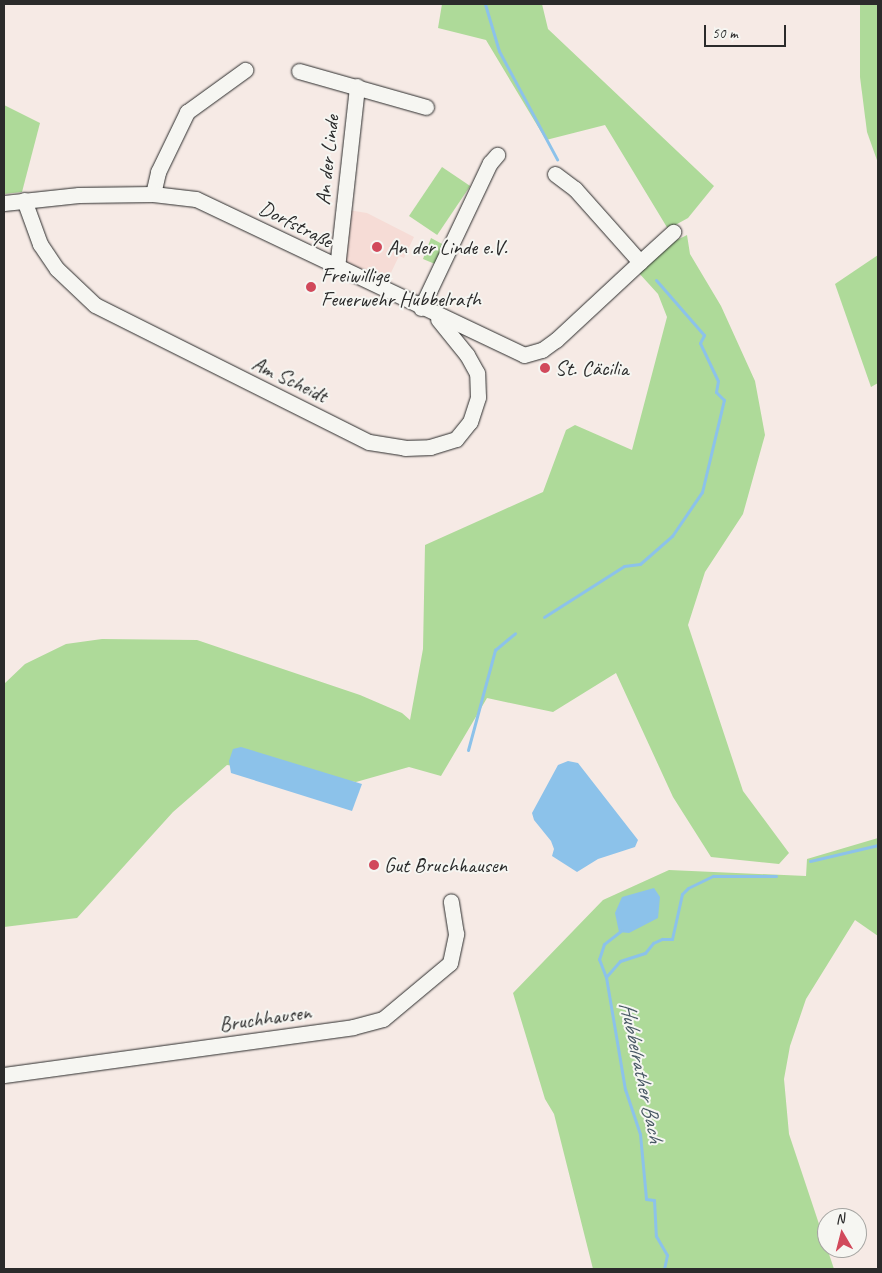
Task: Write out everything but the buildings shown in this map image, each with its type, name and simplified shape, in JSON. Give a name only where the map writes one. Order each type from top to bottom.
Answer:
[{"type":"street","points":[[154,194],[158,172],[187,112],[220,80],[245,70]]},
{"type":"street","points":[[298,71],[426,107]]},
{"type":"street","name":"An der Linde","points":[[337,268],[356,86]]},
{"type":"street","points":[[426,310],[490,163],[497,155]]},
{"type":"street","points":[[555,174],[575,189],[640,262]]},
{"type":"street","name":"Dorfstraße","points":[[4,203],[24,200],[154,194],[196,199],[516,354],[533,354],[556,340],[673,232]]},
{"type":"street","name":"Am Scheidt","points":[[24,200],[40,244],[57,269],[95,305],[369,442],[405,448],[430,447],[456,439],[473,417],[478,397],[477,373],[463,349],[426,310]]},
{"type":"street","name":"Bruchhausen","points":[[4,1074],[353,1027],[383,1019],[450,963],[456,934],[451,901]]},
{"type":"shaded area","name":"An der Linde e.V.","points":[[348,210],[367,213],[414,237],[404,258],[399,256],[387,281],[342,260]]},
{"type":"green space","points":[[442,4],[542,4],[548,29],[714,186],[688,218],[668,229],[605,125],[546,140],[486,40],[438,28]]},
{"type":"green space","points":[[860,4],[877,4],[878,163],[867,132],[860,77]]},
{"type":"green space","points":[[4,105],[40,123],[22,192],[4,194]]},
{"type":"green space","points":[[442,167],[470,186],[437,235],[409,216]]},
{"type":"green space","points":[[687,235],[690,254],[721,306],[755,381],[765,435],[743,514],[705,572],[688,625],[743,791],[789,853],[779,864],[711,857],[673,797],[616,673],[553,712],[487,698],[441,776],[409,767],[356,782],[227,765],[173,812],[77,918],[4,927],[4,684],[25,664],[66,644],[102,639],[197,640],[360,695],[402,713],[410,720],[423,649],[425,545],[543,492],[566,430],[575,425],[632,450],[667,317],[658,294],[638,272],[671,243]]},
{"type":"green space","points":[[431,238],[444,245],[435,264],[423,259]]},
{"type":"green space","points":[[878,255],[878,383],[871,387],[835,284]]},
{"type":"green space","points":[[878,838],[878,936],[855,920],[806,999],[790,1046],[784,1079],[789,1134],[817,1218],[817,1258],[830,1258],[834,1269],[593,1269],[554,1114],[545,1099],[513,993],[603,900],[669,870],[806,876],[807,859]]},
{"type":"water","points":[[241,747],[362,784],[352,811],[231,773],[229,761],[233,749]]},
{"type":"water","points":[[568,761],[578,763],[638,840],[635,847],[598,859],[577,872],[552,856],[554,849],[551,841],[534,820],[532,813],[558,765]]},
{"type":"water","points":[[654,888],[660,897],[658,918],[629,933],[619,932],[615,913],[622,897]]},
{"type":"waterway","name":"Hubbelrather Bach","points":[[485,4],[499,51],[557,159]]},
{"type":"waterway","name":"Hubbelrather Bach","points":[[544,617],[624,566],[640,564],[672,536],[702,492],[724,400],[716,392],[718,381],[700,343],[704,335],[656,280]]},
{"type":"waterway","name":"Hubbelrather Bach","points":[[468,750],[495,650],[515,633]]},
{"type":"waterway","points":[[810,861],[878,845]]},
{"type":"waterway","points":[[606,977],[620,961],[645,953],[653,943],[662,939],[672,939],[682,894],[688,888],[713,876],[776,876]]},
{"type":"waterway","name":"Hubbelrather Bach","points":[[622,930],[604,944],[599,959],[606,977],[625,1089],[640,1134],[646,1199],[654,1200],[656,1236],[667,1255],[664,1269]]},
{"type":"place","name":"An der Linde e.V.","points":[[377,247]]},
{"type":"place","name":"Freiwillige Feuerwehr Hubbelrath","points":[[311,287]]},
{"type":"place","name":"St. Cäcilia","points":[[545,368]]},
{"type":"place","name":"Gut Bruchhausen","points":[[374,865]]}]
